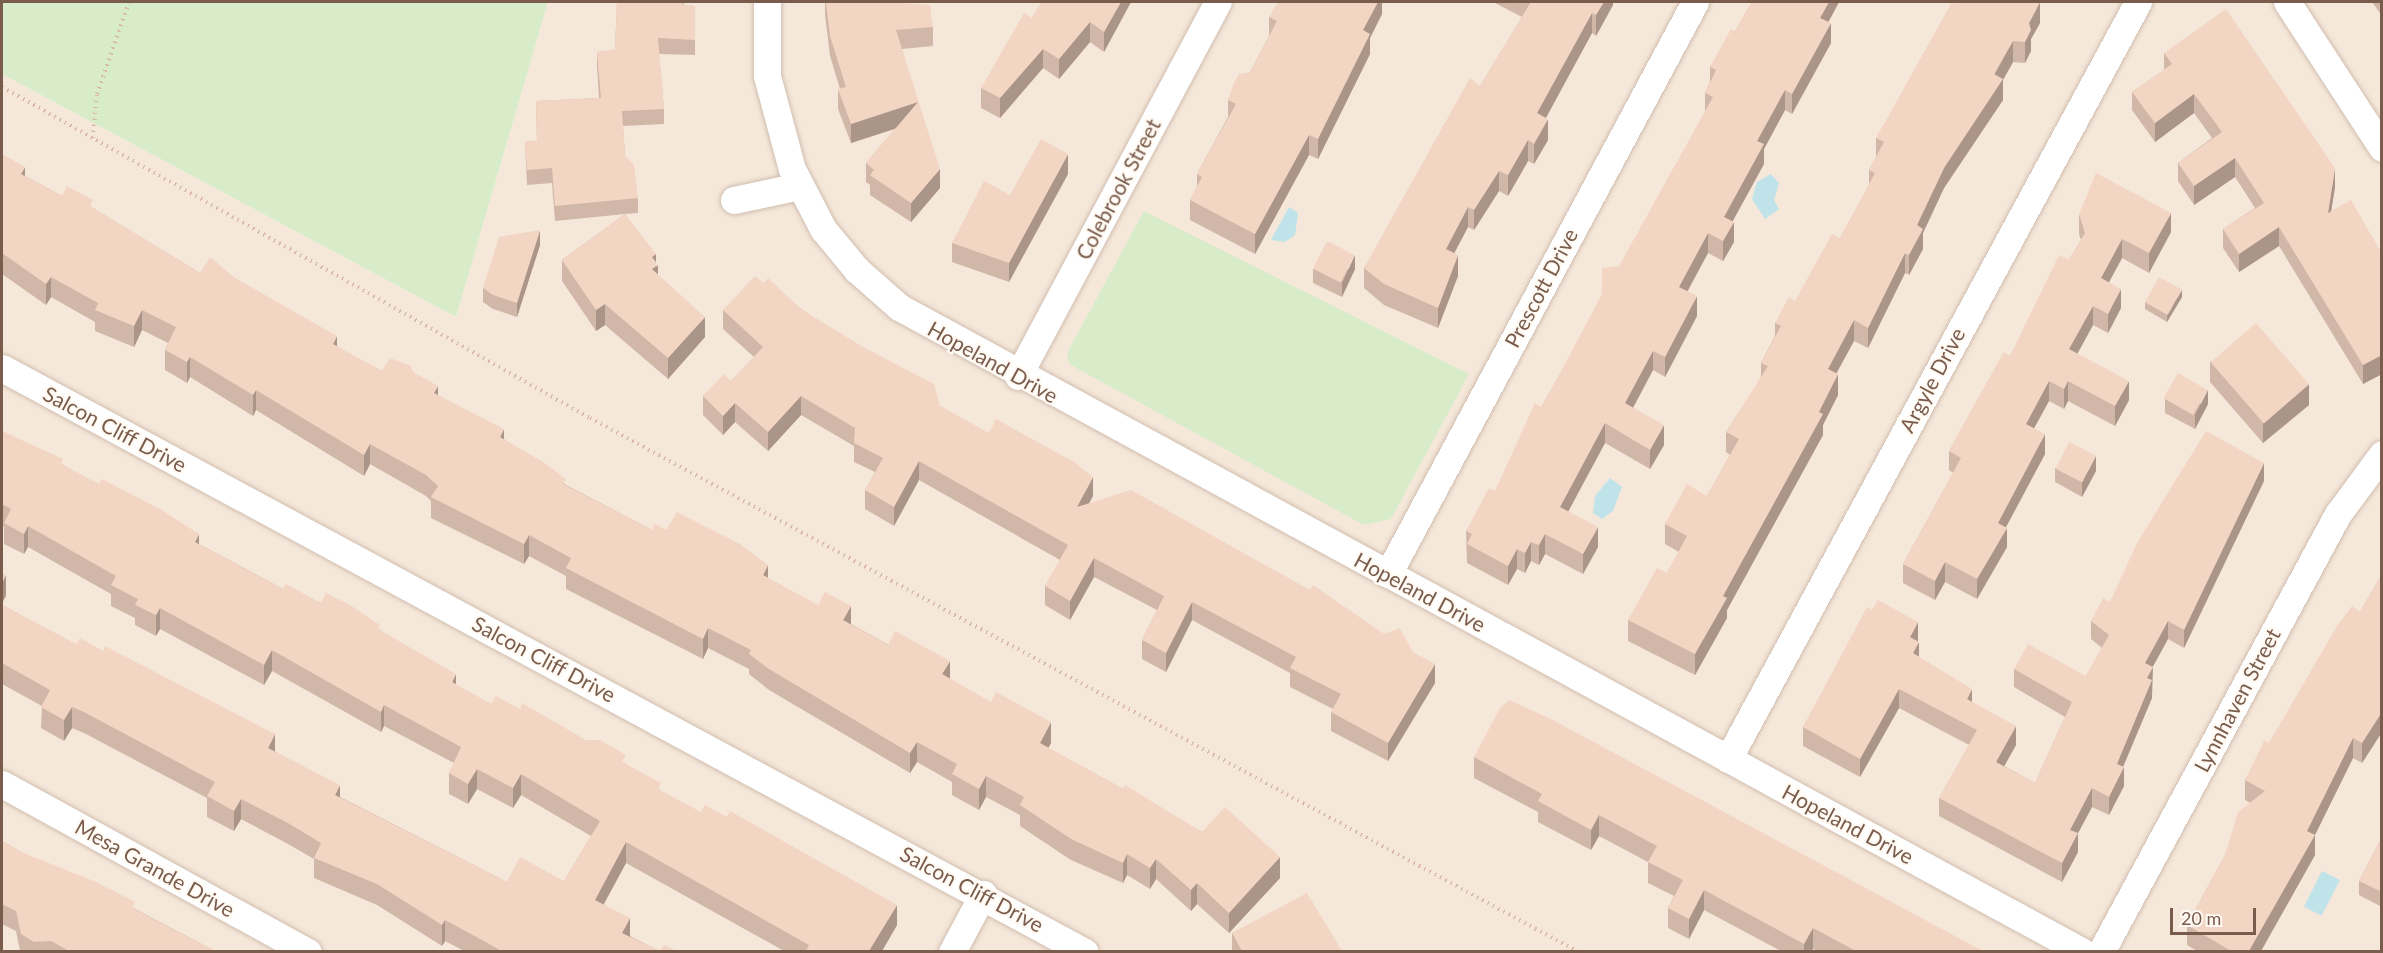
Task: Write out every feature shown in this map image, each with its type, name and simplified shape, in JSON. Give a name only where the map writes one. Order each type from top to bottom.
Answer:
[{"type":"street","name":"Hopeland Drive","points":[[767,2],[772,108],[800,186],[823,229],[875,288],[927,326],[2083,951]]},
{"type":"street","name":"Colebrook Street","points":[[1018,376],[1218,2]]},
{"type":"street","name":"Prescott Drive","points":[[1388,574],[1695,2]]},
{"type":"street","name":"Argyle Drive","points":[[1728,759],[2138,2]]},
{"type":"street","points":[[2287,2],[2382,148]]},
{"type":"street","points":[[735,200],[800,186]]},
{"type":"street","name":"Salcon Cliff Drive","points":[[2,368],[983,894],[1085,951]]},
{"type":"street","name":"Lynnhaven Street","points":[[2100,951],[2338,514],[2382,454]]},
{"type":"street","name":"Mesa Grande Drive","points":[[2,784],[308,951]]},
{"type":"street","points":[[952,951],[983,894]]},
{"type":"path","points":[[93,138],[97,94],[129,2]]},
{"type":"path","points":[[2,87],[590,418],[1579,951]]},
{"type":"shaded area","points":[[548,2],[2381,2],[2381,951],[2,951],[2,74],[456,317]]},
{"type":"green space","points":[[2,2],[548,2],[456,317],[2,74]]},
{"type":"green space","points":[[1144,211],[1469,374],[1391,519],[1364,525],[1069,364],[1067,353]]},
{"type":"water","points":[[1771,174],[1779,183],[1774,200],[1779,209],[1765,219],[1752,199],[1757,182]]},
{"type":"water","points":[[1289,207],[1298,213],[1295,235],[1285,242],[1271,240]]},
{"type":"water","points":[[1610,478],[1622,487],[1613,511],[1602,519],[1593,513],[1595,496]]},
{"type":"water","points":[[2322,871],[2340,880],[2322,916],[2304,907]]},
{"type":"building","points":[[617,2],[683,2],[683,5],[695,6],[695,40],[658,38],[664,109],[622,111],[625,156],[634,165],[638,198],[555,206],[552,168],[527,170],[525,142],[537,141],[536,101],[601,98],[597,52],[615,50]]},
{"type":"building","points":[[826,2],[902,2],[930,5],[933,27],[896,30],[940,169],[911,203],[870,175],[874,170],[866,163],[918,102],[851,124],[838,89],[846,87],[830,36]]},
{"type":"building","points":[[1041,2],[1121,2],[1104,32],[1090,22],[1059,59],[1043,49],[1000,98],[981,88],[1024,13],[1032,18]]},
{"type":"building","points":[[1278,2],[1378,2],[1363,30],[1370,34],[1318,139],[1309,135],[1255,234],[1190,200],[1202,177],[1197,174],[1236,104],[1228,100],[1234,83],[1239,74],[1250,72],[1277,21],[1269,17]]},
{"type":"building","points":[[1531,2],[1604,2],[1596,15],[1592,13],[1537,113],[1548,119],[1534,144],[1528,140],[1508,175],[1499,171],[1474,210],[1468,207],[1446,249],[1458,255],[1438,308],[1384,284],[1364,268],[1470,78],[1480,86]]},
{"type":"building","points":[[1752,2],[1829,2],[1820,18],[1831,23],[1792,94],[1785,90],[1757,141],[1764,144],[1724,217],[1734,222],[1723,241],[1708,233],[1679,287],[1697,296],[1665,357],[1653,351],[1625,403],[1664,425],[1650,450],[1605,423],[1560,507],[1598,527],[1583,554],[1545,534],[1539,545],[1531,542],[1525,553],[1517,549],[1508,566],[1467,544],[1472,534],[1466,531],[1489,488],[1495,491],[1535,403],[1542,407],[1602,294],[1602,268],[1619,266],[1713,97],[1705,93],[1716,70],[1710,67],[1731,29],[1735,31]]},
{"type":"building","points":[[1952,2],[1958,4],[1960,2],[2040,2],[2029,23],[2031,30],[2025,42],[2013,41],[1994,74],[2003,79],[1944,168],[1917,225],[1923,229],[1909,255],[1905,253],[1868,328],[1854,320],[1828,369],[1838,374],[1819,412],[1823,414],[1723,596],[1727,598],[1695,654],[1628,620],[1657,568],[1667,573],[1687,536],[1665,524],[1687,484],[1707,496],[1739,439],[1726,432],[1768,366],[1761,363],[1781,326],[1775,323],[1789,297],[1795,301],[1832,234],[1840,238],[1875,173],[1869,170],[1884,142],[1876,138]]},
{"type":"building","points":[[2226,9],[2335,168],[2328,213],[2351,200],[2382,254],[2382,355],[2363,365],[2279,227],[2239,254],[2223,229],[2264,203],[2235,158],[2194,186],[2178,163],[2222,132],[2194,94],[2155,123],[2132,92],[2172,64],[2164,53]]},
{"type":"building","points":[[1041,139],[1068,154],[1009,263],[952,243],[984,181],[1010,195]]},
{"type":"building","points":[[2,154],[25,167],[21,174],[62,196],[67,186],[93,200],[90,206],[200,273],[210,257],[235,278],[337,336],[333,344],[382,371],[390,358],[411,366],[413,372],[438,386],[434,393],[504,429],[500,437],[543,462],[566,479],[563,484],[652,530],[655,524],[666,530],[677,512],[740,544],[768,565],[763,575],[818,605],[825,592],[851,606],[843,620],[888,645],[895,631],[950,661],[942,674],[991,702],[996,692],[1051,722],[1040,743],[1123,789],[1125,785],[1202,832],[1225,807],[1280,857],[1229,913],[1197,883],[1191,890],[1156,859],[1150,868],[1127,854],[1123,863],[1071,839],[1020,805],[1024,797],[986,776],[979,789],[952,774],[957,764],[917,742],[910,753],[769,669],[749,654],[751,650],[708,628],[703,639],[566,568],[571,558],[529,535],[524,544],[431,497],[438,486],[426,475],[370,444],[364,455],[256,390],[253,395],[190,357],[187,362],[165,350],[176,327],[142,310],[134,326],[95,310],[98,303],[51,277],[46,284],[2,253]]},
{"type":"building","points":[[2096,173],[2171,213],[2149,253],[2122,239],[2101,278],[2121,289],[2108,314],[2093,306],[2069,349],[2129,381],[2115,406],[2068,381],[2064,389],[2049,381],[2026,424],[2045,434],[1998,523],[2007,528],[1977,579],[1945,562],[1935,581],[1903,564],[1961,458],[1949,451],[1959,432],[2004,352],[2010,356],[2059,255],[2069,260],[2085,233],[2079,214]]},
{"type":"building","points":[[625,214],[656,254],[652,257],[658,265],[652,269],[705,317],[668,358],[605,304],[596,310],[562,260]]},
{"type":"building","points":[[540,230],[517,303],[493,295],[483,288],[499,237]]},
{"type":"building","points":[[1327,241],[1355,255],[1341,283],[1313,269]]},
{"type":"building","points":[[755,276],[764,283],[768,278],[801,309],[863,347],[934,384],[940,406],[989,433],[996,419],[1074,462],[1093,477],[1077,507],[1131,490],[1310,590],[1313,585],[1384,634],[1400,628],[1413,652],[1435,664],[1388,743],[1331,712],[1341,694],[1290,668],[1296,657],[1192,602],[1166,653],[1142,640],[1164,596],[1094,558],[1070,601],[1045,586],[1068,545],[919,461],[894,507],[865,490],[883,458],[854,443],[855,428],[801,396],[768,432],[735,403],[723,416],[703,396],[724,374],[731,381],[763,347],[723,310]]},
{"type":"building","points":[[2159,277],[2182,290],[2168,315],[2145,302]]},
{"type":"building","points":[[2256,323],[2309,384],[2264,423],[2211,362]]},
{"type":"building","points":[[2178,373],[2207,390],[2193,415],[2164,398]]},
{"type":"building","points":[[2,431],[63,459],[61,464],[99,484],[102,479],[160,509],[199,534],[195,542],[283,589],[286,584],[321,603],[326,593],[350,605],[380,625],[378,629],[456,674],[452,682],[491,704],[496,696],[520,709],[522,703],[586,740],[600,740],[626,755],[622,762],[661,783],[658,789],[701,812],[705,805],[727,817],[730,811],[897,905],[869,951],[806,951],[809,945],[626,842],[595,900],[630,918],[622,933],[659,951],[501,951],[445,920],[442,925],[377,884],[314,858],[321,843],[241,799],[234,811],[207,796],[215,782],[84,712],[72,707],[64,720],[41,707],[50,690],[2,663],[2,605],[76,644],[80,638],[103,651],[105,646],[275,734],[268,748],[340,785],[335,795],[507,882],[520,857],[564,881],[600,821],[521,774],[513,788],[477,769],[468,784],[449,773],[461,747],[384,705],[381,712],[272,650],[264,665],[160,608],[156,615],[135,605],[138,599],[111,585],[116,576],[28,526],[24,534],[4,523],[11,509],[2,504]]},
{"type":"building","points":[[2206,431],[2264,463],[2184,630],[2168,621],[2145,663],[2153,667],[2147,678],[2152,680],[2117,764],[2124,767],[2109,797],[2092,788],[2070,830],[2078,833],[2062,863],[1939,798],[1977,730],[1899,689],[1860,759],[1803,727],[1867,607],[1872,610],[1878,600],[1918,622],[1910,637],[1919,642],[1913,653],[1972,689],[1967,699],[2016,726],[1996,762],[2035,783],[2072,702],[2014,669],[2028,644],[2086,676],[2109,635],[2091,621],[2103,598],[2110,602],[2137,543]]},
{"type":"building","points":[[2069,442],[2096,456],[2082,482],[2055,469]]},
{"type":"building","points":[[2382,574],[2382,712],[2362,743],[2353,738],[2307,831],[2315,835],[2249,951],[2231,951],[2187,925],[2225,855],[2238,812],[2265,791],[2245,780],[2264,741],[2269,743],[2337,626],[2352,606],[2360,612]]},
{"type":"building","points":[[1509,700],[1549,718],[1983,951],[1856,951],[1813,928],[1804,944],[1704,890],[1689,919],[1668,908],[1683,880],[1648,862],[1657,846],[1599,815],[1591,830],[1538,801],[1542,794],[1474,757],[1500,708]]},
{"type":"building","points":[[2382,837],[2382,892],[2359,881]]},
{"type":"building","points":[[2,841],[21,852],[96,882],[135,902],[132,908],[215,951],[69,951],[51,941],[34,942],[21,934],[16,911],[2,904]]},
{"type":"building","points":[[1307,893],[1342,951],[1242,951],[1232,933]]},
{"type":"building","points":[[664,945],[677,951],[660,951]]}]
